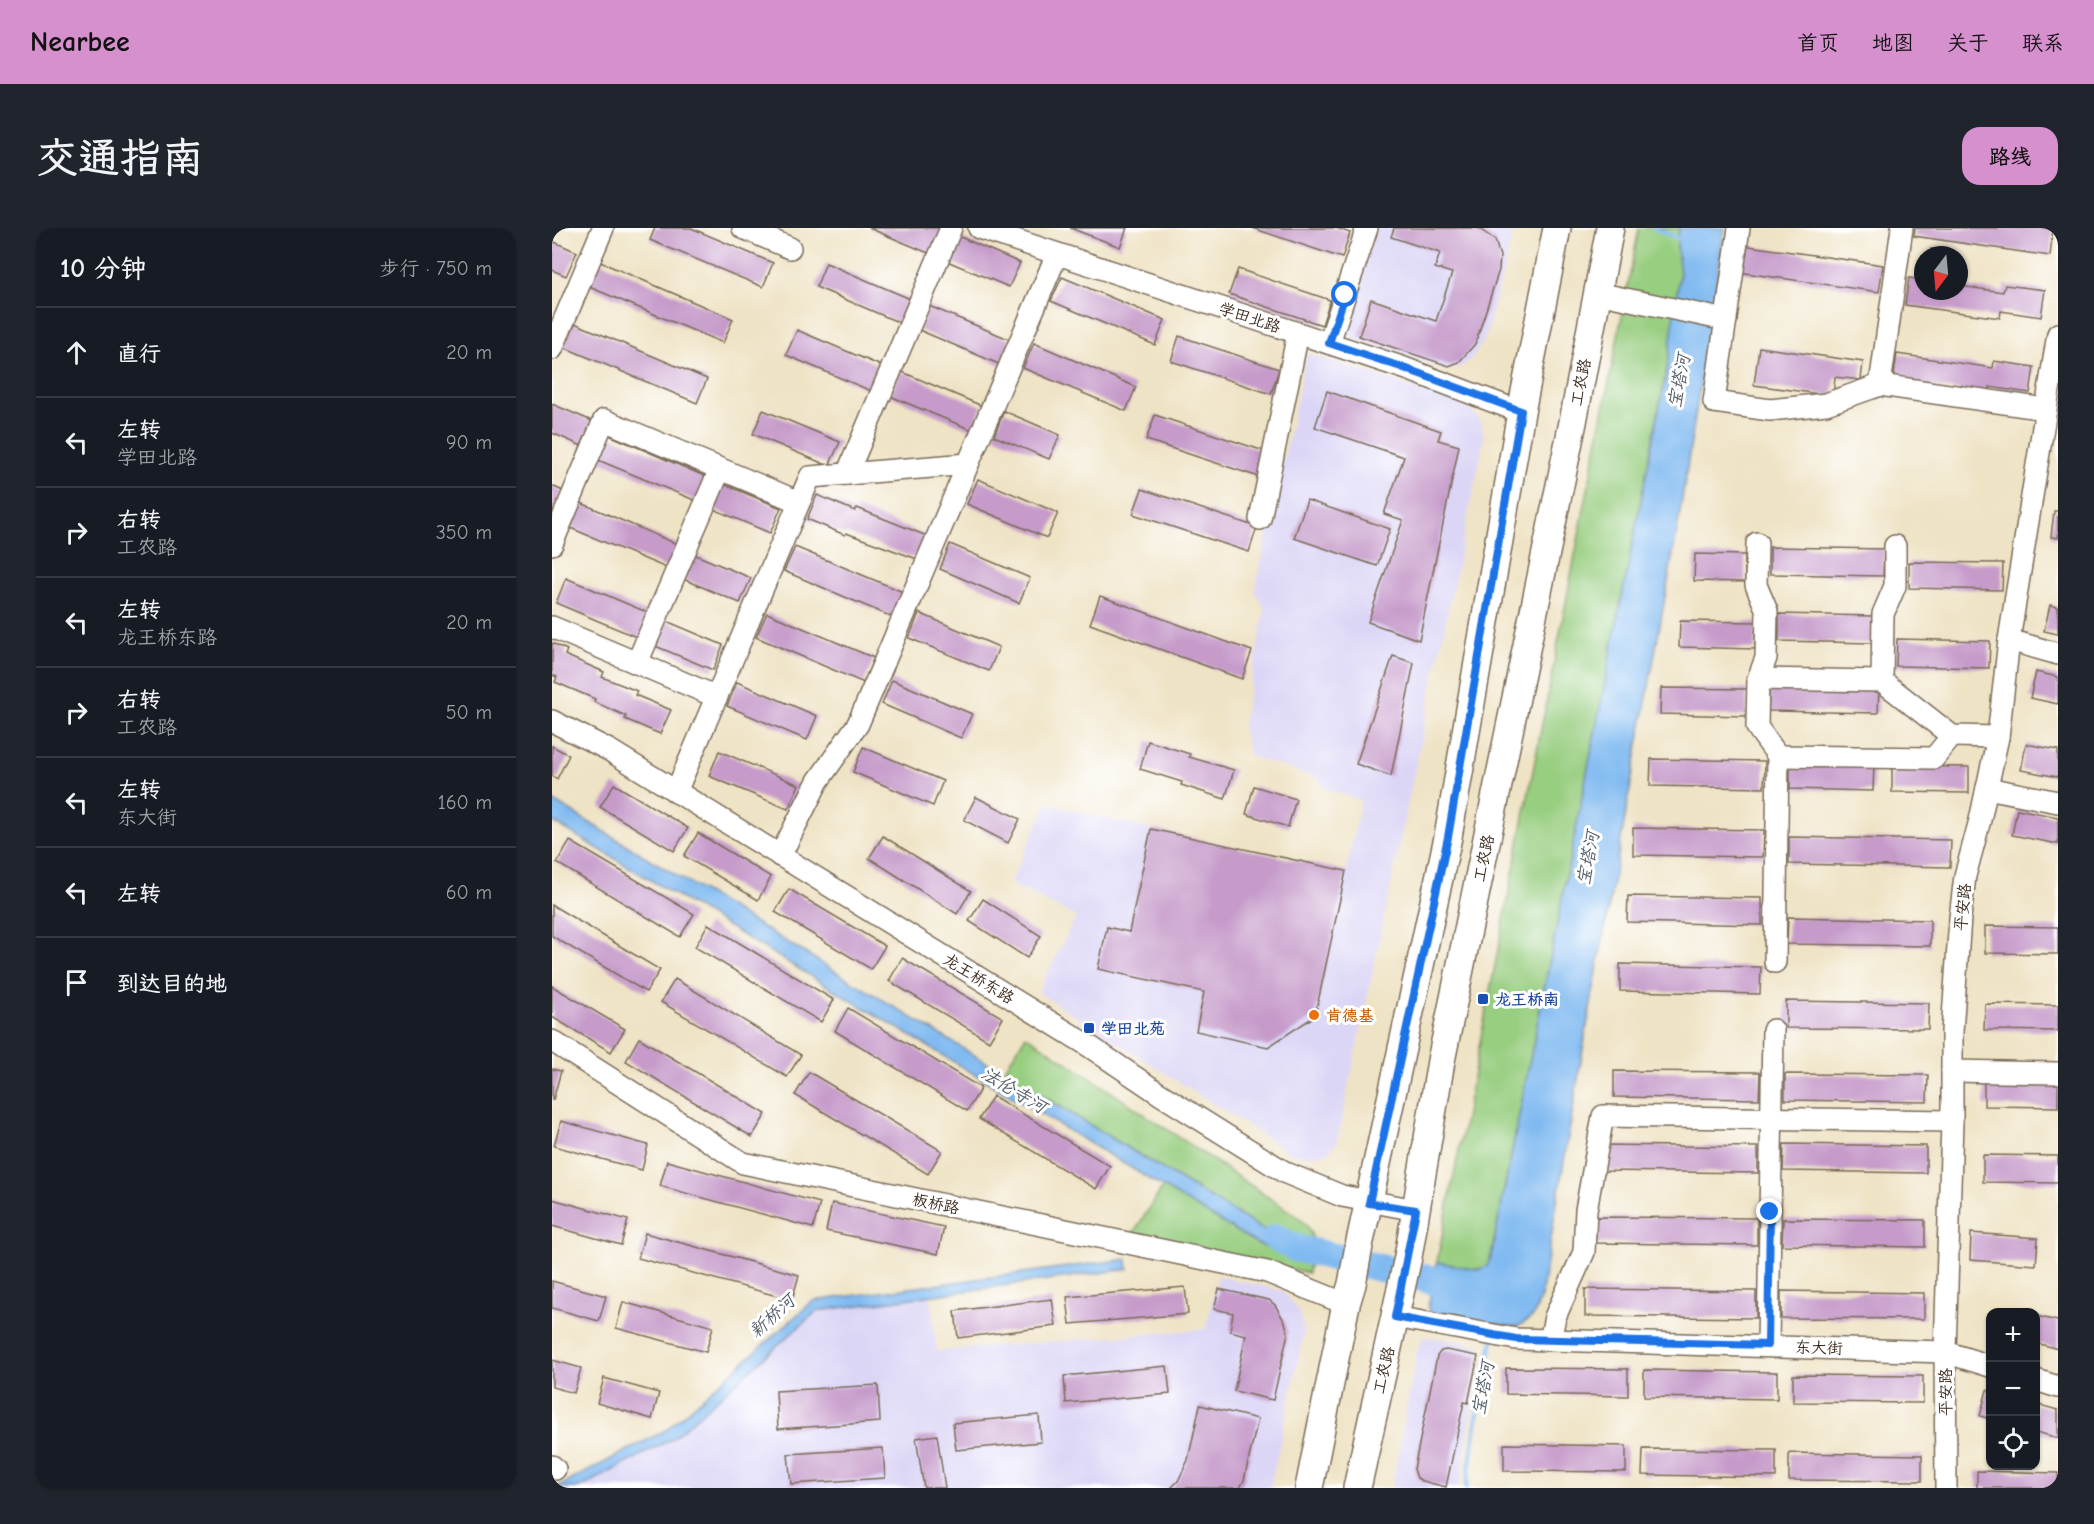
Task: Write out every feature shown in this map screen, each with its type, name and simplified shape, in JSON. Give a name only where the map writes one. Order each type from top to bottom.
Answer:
[{"type":"main road","points":[[1309,1488],[1448,837],[1521,411],[1557,228]]},
{"type":"main road","name":"工农路","points":[[1357,1488],[1408,1257],[1441,1061],[1566,457],[1610,228]]},
{"type":"street","points":[[552,349],[603,228]]},
{"type":"street","points":[[743,228],[790,248]]},
{"type":"street","points":[[847,474],[951,228]]},
{"type":"street","name":"学田北路","points":[[982,228],[1404,368],[1521,411]]},
{"type":"street","points":[[1329,343],[1367,228]]},
{"type":"street","points":[[1739,228],[1721,319],[1714,402],[1770,410],[1815,406],[1880,385],[2045,409]]},
{"type":"street","points":[[1880,385],[1902,228]]},
{"type":"street","points":[[780,856],[818,781],[858,724],[1057,254]]},
{"type":"street","points":[[1597,293],[1721,319]]},
{"type":"street","points":[[1260,519],[1298,333]]},
{"type":"street","name":"平安路","points":[[1946,1488],[1945,1352],[1953,1020],[1965,876],[1998,736],[2009,640],[2058,334]]},
{"type":"street","points":[[552,544],[604,420],[799,502]]},
{"type":"street","points":[[676,792],[810,477],[968,464]]},
{"type":"street","points":[[637,663],[720,468]]},
{"type":"street","points":[[1757,543],[1756,585],[1767,612],[1766,658],[1758,678],[1757,727],[1778,756],[1775,962]]},
{"type":"street","points":[[1882,681],[1883,614],[1895,586],[1895,546]]},
{"type":"street","points":[[552,627],[717,696]]},
{"type":"street","points":[[2009,640],[2058,654]]},
{"type":"street","points":[[1758,678],[1882,681],[1952,736],[1998,736]]},
{"type":"street","name":"龙王桥东路","points":[[552,721],[609,750],[1086,1044],[1160,1094],[1286,1173],[1342,1196],[1369,1203],[1416,1210]]},
{"type":"street","points":[[1778,756],[1934,758],[1952,736]]},
{"type":"street","points":[[1987,788],[2058,802]]},
{"type":"street","points":[[1768,1345],[1773,1030]]},
{"type":"street","name":"板桥路","points":[[552,1041],[743,1163],[1267,1272],[1349,1294]]},
{"type":"street","points":[[1952,1071],[2058,1073]]},
{"type":"street","points":[[1550,1340],[1555,1317],[1584,1252],[1586,1210],[1603,1116],[1952,1121]]},
{"type":"street","name":"东大街","points":[[1397,1309],[1516,1339],[1945,1352],[1986,1365]]},
{"type":"street","points":[[2040,1381],[2058,1387]]},
{"type":"shaded area","points":[[1376,228],[1513,228],[1485,338],[1474,356],[1462,366],[1448,370],[1342,335]]},
{"type":"shaded area","points":[[1307,353],[1455,401],[1471,410],[1481,422],[1484,439],[1337,1142],[1329,1152],[1303,1156],[1290,1153],[1038,992],[1076,917],[1010,883],[1047,804],[1346,871],[1361,800],[1326,789],[1318,778],[1250,756],[1242,727],[1265,609],[1255,591]]},
{"type":"shaded area","points":[[1218,1276],[1283,1291],[1297,1309],[1301,1319],[1304,1333],[1270,1488],[580,1488],[672,1439],[817,1311],[930,1296],[937,1351],[1206,1329]]},
{"type":"shaded area","points":[[1423,1338],[1474,1344],[1482,1349],[1459,1488],[1392,1488],[1416,1357]]},
{"type":"green space","points":[[1639,228],[1679,228],[1677,249],[1680,272],[1667,369],[1491,1257],[1488,1265],[1483,1268],[1463,1268],[1437,1262]]},
{"type":"green space","points":[[1026,1035],[1298,1217],[1310,1230],[1313,1247],[1260,1228],[1003,1072]]},
{"type":"green space","points":[[1163,1187],[1256,1243],[1309,1264],[1308,1273],[1132,1235]]},
{"type":"water","points":[[1679,228],[1725,228],[1676,537],[1585,1037],[1541,1297],[1533,1317],[1517,1327],[1430,1314],[1428,1306],[1437,1262],[1479,1270],[1487,1266],[1491,1257],[1667,369],[1680,272],[1677,249]]},
{"type":"water","points":[[552,800],[1260,1228],[1313,1247],[1309,1264],[1256,1243],[552,821]]},
{"type":"water","points":[[1127,1259],[1128,1269],[817,1311],[672,1439],[580,1488],[556,1488],[666,1430],[813,1301]]},
{"type":"building","points":[[655,228],[691,228],[773,263],[763,287],[650,240]]},
{"type":"building","points":[[869,228],[938,228],[943,230],[933,255]]},
{"type":"building","points":[[1070,228],[1127,228],[1120,247]]},
{"type":"building","points":[[1252,228],[1336,228],[1350,233],[1342,258]]},
{"type":"building","points":[[1394,228],[1478,228],[1495,240],[1500,256],[1499,270],[1475,344],[1459,362],[1449,366],[1359,336],[1371,299],[1436,321],[1452,273],[1435,268],[1440,253],[1391,237]]},
{"type":"building","points":[[1915,228],[2053,229],[2050,256],[1914,236]]},
{"type":"building","points":[[958,236],[1020,263],[1009,287],[947,261]]},
{"type":"building","points":[[552,241],[577,252],[566,276],[552,270]]},
{"type":"building","points":[[1742,245],[1883,265],[1879,292],[1738,272]]},
{"type":"building","points":[[598,261],[733,319],[723,343],[587,286]]},
{"type":"building","points":[[826,263],[915,301],[905,325],[816,287]]},
{"type":"building","points":[[1238,269],[1330,300],[1322,325],[1229,294]]},
{"type":"building","points":[[1062,277],[1165,320],[1155,345],[1051,301]]},
{"type":"building","points":[[1909,278],[1914,279],[1914,300],[1968,300],[1968,287],[2003,292],[2005,285],[2045,290],[2041,317],[2001,311],[2000,318],[1905,305]]},
{"type":"building","points":[[929,306],[1011,340],[1001,365],[919,330]]},
{"type":"building","points":[[572,322],[707,379],[697,403],[561,346]]},
{"type":"building","points":[[797,330],[886,368],[876,393],[786,355]]},
{"type":"building","points":[[1179,336],[1279,369],[1271,394],[1171,361]]},
{"type":"building","points":[[1034,343],[1136,387],[1126,411],[1023,368]]},
{"type":"building","points":[[1759,347],[1863,362],[1861,380],[1835,377],[1833,396],[1754,385]]},
{"type":"building","points":[[1897,354],[1993,368],[1994,361],[2034,367],[2030,393],[1990,387],[1989,395],[1893,381]]},
{"type":"building","points":[[900,371],[982,406],[972,430],[890,396]]},
{"type":"building","points":[[1327,391],[1441,431],[1438,440],[1459,446],[1419,640],[1368,622],[1403,520],[1384,514],[1404,457],[1315,427]]},
{"type":"building","points":[[552,404],[592,421],[582,446],[552,433]]},
{"type":"building","points":[[763,410],[840,442],[829,466],[753,434]]},
{"type":"building","points":[[1004,411],[1060,435],[1049,459],[994,436]]},
{"type":"building","points":[[1155,415],[1270,453],[1262,478],[1146,440]]},
{"type":"building","points":[[609,435],[709,478],[699,502],[598,460]]},
{"type":"building","points":[[978,479],[1058,513],[1047,538],[967,504]]},
{"type":"building","points":[[721,483],[781,508],[770,533],[711,508]]},
{"type":"building","points":[[552,486],[563,491],[552,516]]},
{"type":"building","points":[[1142,489],[1257,527],[1249,552],[1133,514]]},
{"type":"building","points":[[817,495],[927,536],[917,559],[846,533],[845,535],[807,519]]},
{"type":"building","points":[[1307,500],[1390,529],[1377,566],[1294,538]]},
{"type":"building","points":[[579,502],[679,545],[669,569],[568,527]]},
{"type":"building","points":[[2054,511],[2058,511],[2058,538],[2051,537]]},
{"type":"building","points":[[950,544],[1030,578],[1019,603],[940,569]]},
{"type":"building","points":[[795,547],[903,592],[892,617],[784,571]]},
{"type":"building","points":[[1770,547],[1884,549],[1883,576],[1770,574]]},
{"type":"building","points":[[691,553],[751,578],[740,603],[681,578]]},
{"type":"building","points":[[1695,554],[1745,555],[1745,582],[1694,581]]},
{"type":"building","points":[[1909,562],[2003,563],[2002,590],[1909,588]]},
{"type":"building","points":[[566,578],[651,614],[641,639],[556,603]]},
{"type":"building","points":[[1100,596],[1252,651],[1242,679],[1090,624]]},
{"type":"building","points":[[2050,605],[2058,607],[2058,634],[2044,631]]},
{"type":"building","points":[[767,613],[874,658],[864,683],[756,637]]},
{"type":"building","points":[[919,613],[999,647],[989,671],[909,638]]},
{"type":"building","points":[[1779,614],[1873,616],[1872,643],[1779,641]]},
{"type":"building","points":[[664,620],[723,645],[713,670],[653,645]]},
{"type":"building","points":[[1680,621],[1756,622],[1755,649],[1679,647]]},
{"type":"building","points":[[1897,639],[1990,641],[1989,668],[1896,666]]},
{"type":"building","points":[[552,643],[567,650],[565,655],[604,672],[602,677],[637,691],[635,695],[671,710],[660,734],[625,719],[626,716],[594,702],[595,699],[555,682],[557,677],[552,675]]},
{"type":"building","points":[[1393,656],[1414,663],[1391,776],[1356,764]]},
{"type":"building","points":[[2036,672],[2058,677],[2058,704],[2030,698]]},
{"type":"building","points":[[892,680],[972,714],[961,738],[882,704]]},
{"type":"building","points":[[737,682],[817,716],[807,740],[727,706]]},
{"type":"building","points":[[1769,685],[1879,687],[1878,713],[1768,711]]},
{"type":"building","points":[[1661,688],[1747,689],[1747,716],[1660,714]]},
{"type":"building","points":[[1148,741],[1190,754],[1189,757],[1234,770],[1225,799],[1140,769]]},
{"type":"building","points":[[2026,744],[2058,750],[2058,777],[2021,770]]},
{"type":"building","points":[[552,746],[569,755],[557,779],[552,776]]},
{"type":"building","points":[[863,747],[943,781],[933,806],[853,772]]},
{"type":"building","points":[[719,751],[799,785],[788,809],[709,776]]},
{"type":"building","points":[[1651,759],[1765,761],[1764,788],[1650,786]]},
{"type":"building","points":[[1790,763],[1874,764],[1873,791],[1790,789]]},
{"type":"building","points":[[1892,766],[1969,767],[1969,793],[1892,792]]},
{"type":"building","points":[[614,784],[688,828],[674,851],[600,807]]},
{"type":"building","points":[[1254,786],[1296,799],[1288,827],[1246,814]]},
{"type":"building","points":[[976,797],[1020,819],[1008,843],[964,820]]},
{"type":"building","points":[[2017,809],[2058,817],[2058,844],[2012,835]]},
{"type":"building","points":[[1633,828],[1764,830],[1763,857],[1633,855]]},
{"type":"building","points":[[1151,829],[1346,871],[1315,1016],[1268,1047],[1196,1031],[1204,992],[1098,969],[1107,927],[1129,932]]},
{"type":"building","points":[[698,833],[771,877],[758,900],[684,856]]},
{"type":"building","points":[[883,836],[971,891],[957,914],[869,858]]},
{"type":"building","points":[[1789,837],[1951,840],[1950,867],[1789,864]]},
{"type":"building","points":[[570,841],[694,914],[680,937],[557,863]]},
{"type":"building","points":[[789,889],[885,946],[871,969],[775,912]]},
{"type":"building","points":[[1628,896],[1762,898],[1762,925],[1627,922]]},
{"type":"building","points":[[983,899],[1041,936],[1027,958],[969,921]]},
{"type":"building","points":[[552,905],[660,970],[646,992],[552,936]]},
{"type":"building","points":[[1788,917],[1930,920],[1930,946],[1787,944]]},
{"type":"building","points":[[708,924],[834,1000],[821,1022],[695,947]]},
{"type":"building","points":[[1985,926],[2058,927],[2058,954],[1985,953]]},
{"type":"building","points":[[902,958],[1003,1018],[989,1041],[889,981]]},
{"type":"building","points":[[1620,964],[1761,967],[1760,994],[1620,991]]},
{"type":"building","points":[[675,979],[801,1055],[787,1077],[661,1002]]},
{"type":"building","points":[[552,986],[625,1029],[611,1052],[552,1017]]},
{"type":"building","points":[[1786,1001],[1929,1003],[1928,1029],[1786,1028]]},
{"type":"building","points":[[1985,1004],[2058,1005],[2058,1031],[1984,1030]]},
{"type":"building","points":[[848,1008],[981,1088],[967,1111],[835,1031]]},
{"type":"building","points":[[639,1038],[766,1114],[752,1137],[626,1061]]},
{"type":"building","points":[[552,1069],[561,1071],[553,1100],[552,1100]]},
{"type":"building","points":[[1614,1071],[1760,1072],[1759,1099],[1614,1097]]},
{"type":"building","points":[[809,1072],[942,1151],[928,1174],[795,1095]]},
{"type":"building","points":[[1785,1074],[1928,1075],[1927,1102],[1785,1100]]},
{"type":"building","points":[[1984,1080],[2058,1081],[2058,1107],[1984,1106]]},
{"type":"building","points":[[993,1096],[1110,1166],[1096,1189],[979,1119]]},
{"type":"building","points":[[561,1121],[648,1145],[642,1170],[554,1146]]},
{"type":"building","points":[[1784,1144],[1926,1146],[1926,1173],[1783,1171]]},
{"type":"building","points":[[1603,1145],[1758,1147],[1758,1173],[1603,1171]]},
{"type":"building","points":[[1983,1155],[2058,1156],[2058,1183],[1983,1182]]},
{"type":"building","points":[[667,1161],[820,1203],[813,1228],[660,1186]]},
{"type":"building","points":[[552,1199],[628,1220],[621,1245],[552,1226]]},
{"type":"building","points":[[832,1203],[944,1227],[938,1254],[826,1231]]},
{"type":"building","points":[[1590,1217],[1757,1218],[1757,1245],[1589,1243]]},
{"type":"building","points":[[1783,1219],[1925,1220],[1925,1247],[1782,1245]]},
{"type":"building","points":[[645,1233],[799,1275],[792,1300],[638,1258]]},
{"type":"building","points":[[1971,1233],[2038,1238],[2036,1265],[1970,1260]]},
{"type":"building","points":[[552,1281],[606,1296],[599,1321],[552,1308]]},
{"type":"building","points":[[1185,1287],[1188,1314],[1070,1324],[1067,1297]]},
{"type":"building","points":[[1219,1289],[1269,1300],[1275,1305],[1285,1322],[1288,1333],[1273,1400],[1234,1391],[1246,1335],[1230,1331],[1233,1313],[1214,1309]]},
{"type":"building","points":[[1585,1289],[1756,1291],[1756,1318],[1585,1316]]},
{"type":"building","points":[[1781,1291],[1924,1293],[1924,1319],[1781,1318]]},
{"type":"building","points":[[1052,1299],[1056,1326],[958,1338],[955,1311]]},
{"type":"building","points":[[623,1302],[713,1327],[706,1352],[616,1328]]},
{"type":"building","points":[[2040,1317],[2058,1321],[2058,1349],[2040,1344]]},
{"type":"building","points":[[1441,1351],[1478,1356],[1468,1403],[1464,1402],[1446,1487],[1422,1481],[1417,1478],[1414,1469],[1437,1356]]},
{"type":"building","points":[[552,1360],[581,1368],[574,1393],[552,1387]]},
{"type":"building","points":[[1167,1366],[1170,1394],[1066,1403],[1064,1376]]},
{"type":"building","points":[[1506,1368],[1628,1369],[1628,1396],[1506,1394]]},
{"type":"building","points":[[1644,1370],[1777,1372],[1777,1399],[1644,1397]]},
{"type":"building","points":[[1793,1375],[1923,1376],[1923,1403],[1793,1402]]},
{"type":"building","points":[[604,1378],[659,1393],[652,1419],[597,1403]]},
{"type":"building","points":[[878,1385],[880,1422],[778,1429],[776,1391]]},
{"type":"building","points":[[1986,1394],[1986,1418],[1980,1416]]},
{"type":"building","points":[[1200,1405],[1258,1419],[1244,1480],[1240,1488],[1171,1488],[1178,1481],[1188,1460]]},
{"type":"building","points":[[2040,1405],[2058,1410],[2058,1438],[2040,1433]]},
{"type":"building","points":[[1039,1415],[1041,1442],[956,1450],[953,1423]]},
{"type":"building","points":[[937,1435],[945,1488],[924,1488],[916,1438]]},
{"type":"building","points":[[1504,1444],[1626,1446],[1626,1472],[1504,1471]]},
{"type":"building","points":[[883,1448],[885,1478],[791,1484],[788,1454]]},
{"type":"building","points":[[1643,1449],[1776,1450],[1776,1477],[1642,1475]]},
{"type":"building","points":[[1789,1453],[1922,1455],[1922,1481],[1789,1480]]},
{"type":"building","points":[[1977,1471],[2058,1473],[2058,1488],[1977,1488]]},
{"type":"waterway","points":[[1654,228],[1682,240]]},
{"type":"waterway","name":"法伦寺河","points":[[1276,1238],[1295,1248],[1457,1286],[1469,1286]]},
{"type":"waterway","name":"宝塔河","points":[[1466,1488],[1484,1374],[1493,1341]]},
{"type":"place","name":"龙王桥南","points":[[1483,999]]},
{"type":"place","name":"肯德基","points":[[1314,1015]]},
{"type":"place","name":"学田北苑","points":[[1089,1028]]},
{"type":"route","points":[[1345,295],[1329,343],[1521,411],[1448,837],[1369,1203],[1416,1210],[1395,1317],[1516,1339],[1768,1345],[1770,1212]]},
{"type":"water label","name":"新桥河","points":[[772,1316]]}]
